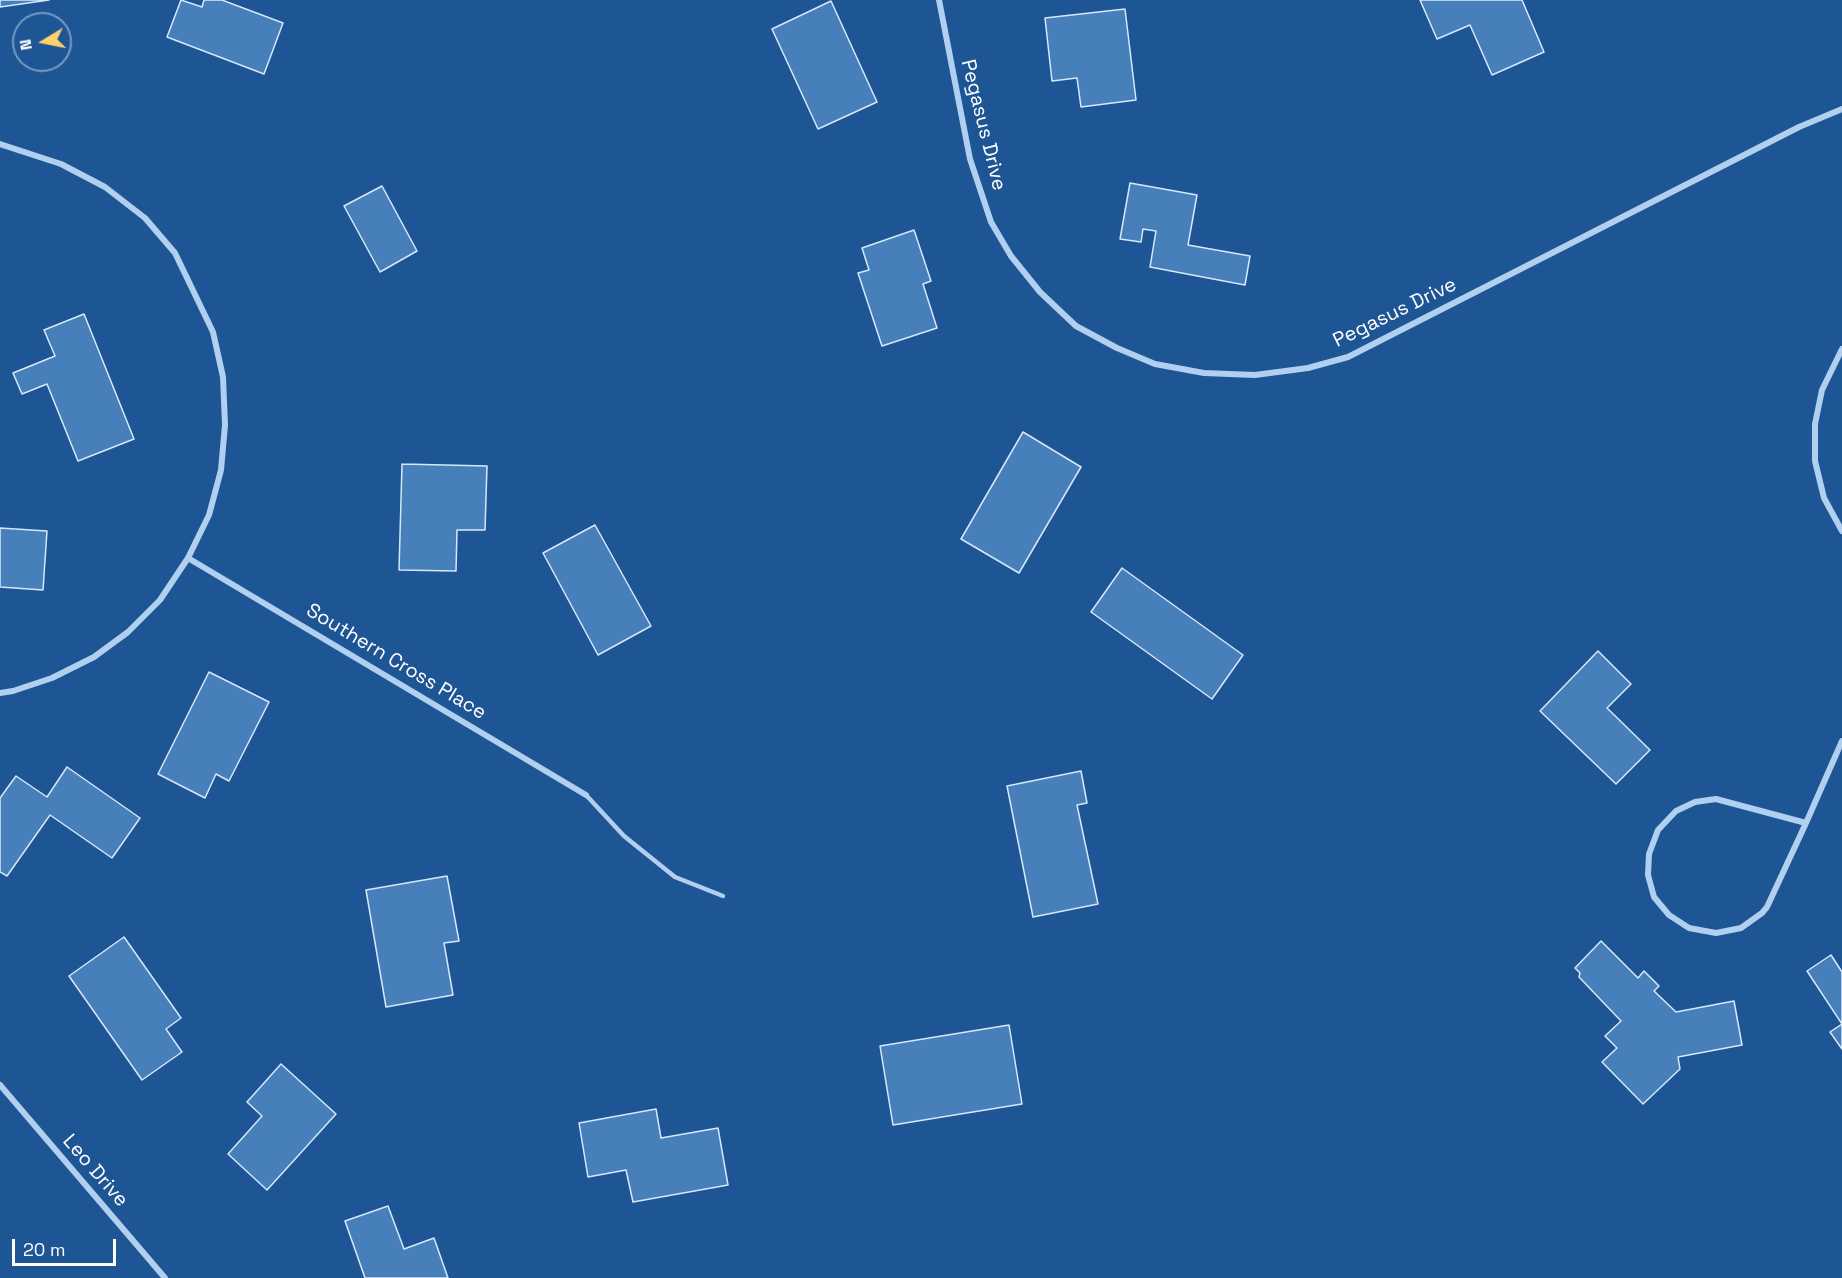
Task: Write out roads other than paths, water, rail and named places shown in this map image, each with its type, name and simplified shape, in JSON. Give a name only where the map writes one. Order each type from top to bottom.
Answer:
[{"type":"street","name":"Pegasus Drive","points":[[939,0],[970,159],[991,222],[1011,256],[1040,292],[1076,326],[1155,364],[1204,373],[1266,374],[1308,368],[1348,357],[1799,127],[1842,109]]},
{"type":"street","points":[[0,144],[61,164],[105,187],[145,219],[175,253],[213,332],[223,377],[225,425],[221,470],[209,515],[188,558],[160,600],[128,632],[94,657],[52,678],[0,693]]},
{"type":"street","points":[[1842,349],[1822,390],[1815,424],[1815,461],[1824,498],[1842,531]]},
{"type":"street","name":"Southern Cross Place","points":[[188,558],[586,795]]},
{"type":"street","points":[[1806,823],[1716,799],[1695,802],[1676,811],[1658,830],[1649,854],[1648,875],[1654,897],[1669,915],[1689,928],[1716,933],[1741,928],[1762,913],[1767,907],[1806,823],[1842,741]]},
{"type":"street","name":"Leo Drive","points":[[0,1085],[165,1278]]},
{"type":"lane","points":[[586,795],[624,836],[675,877],[723,896]]}]
